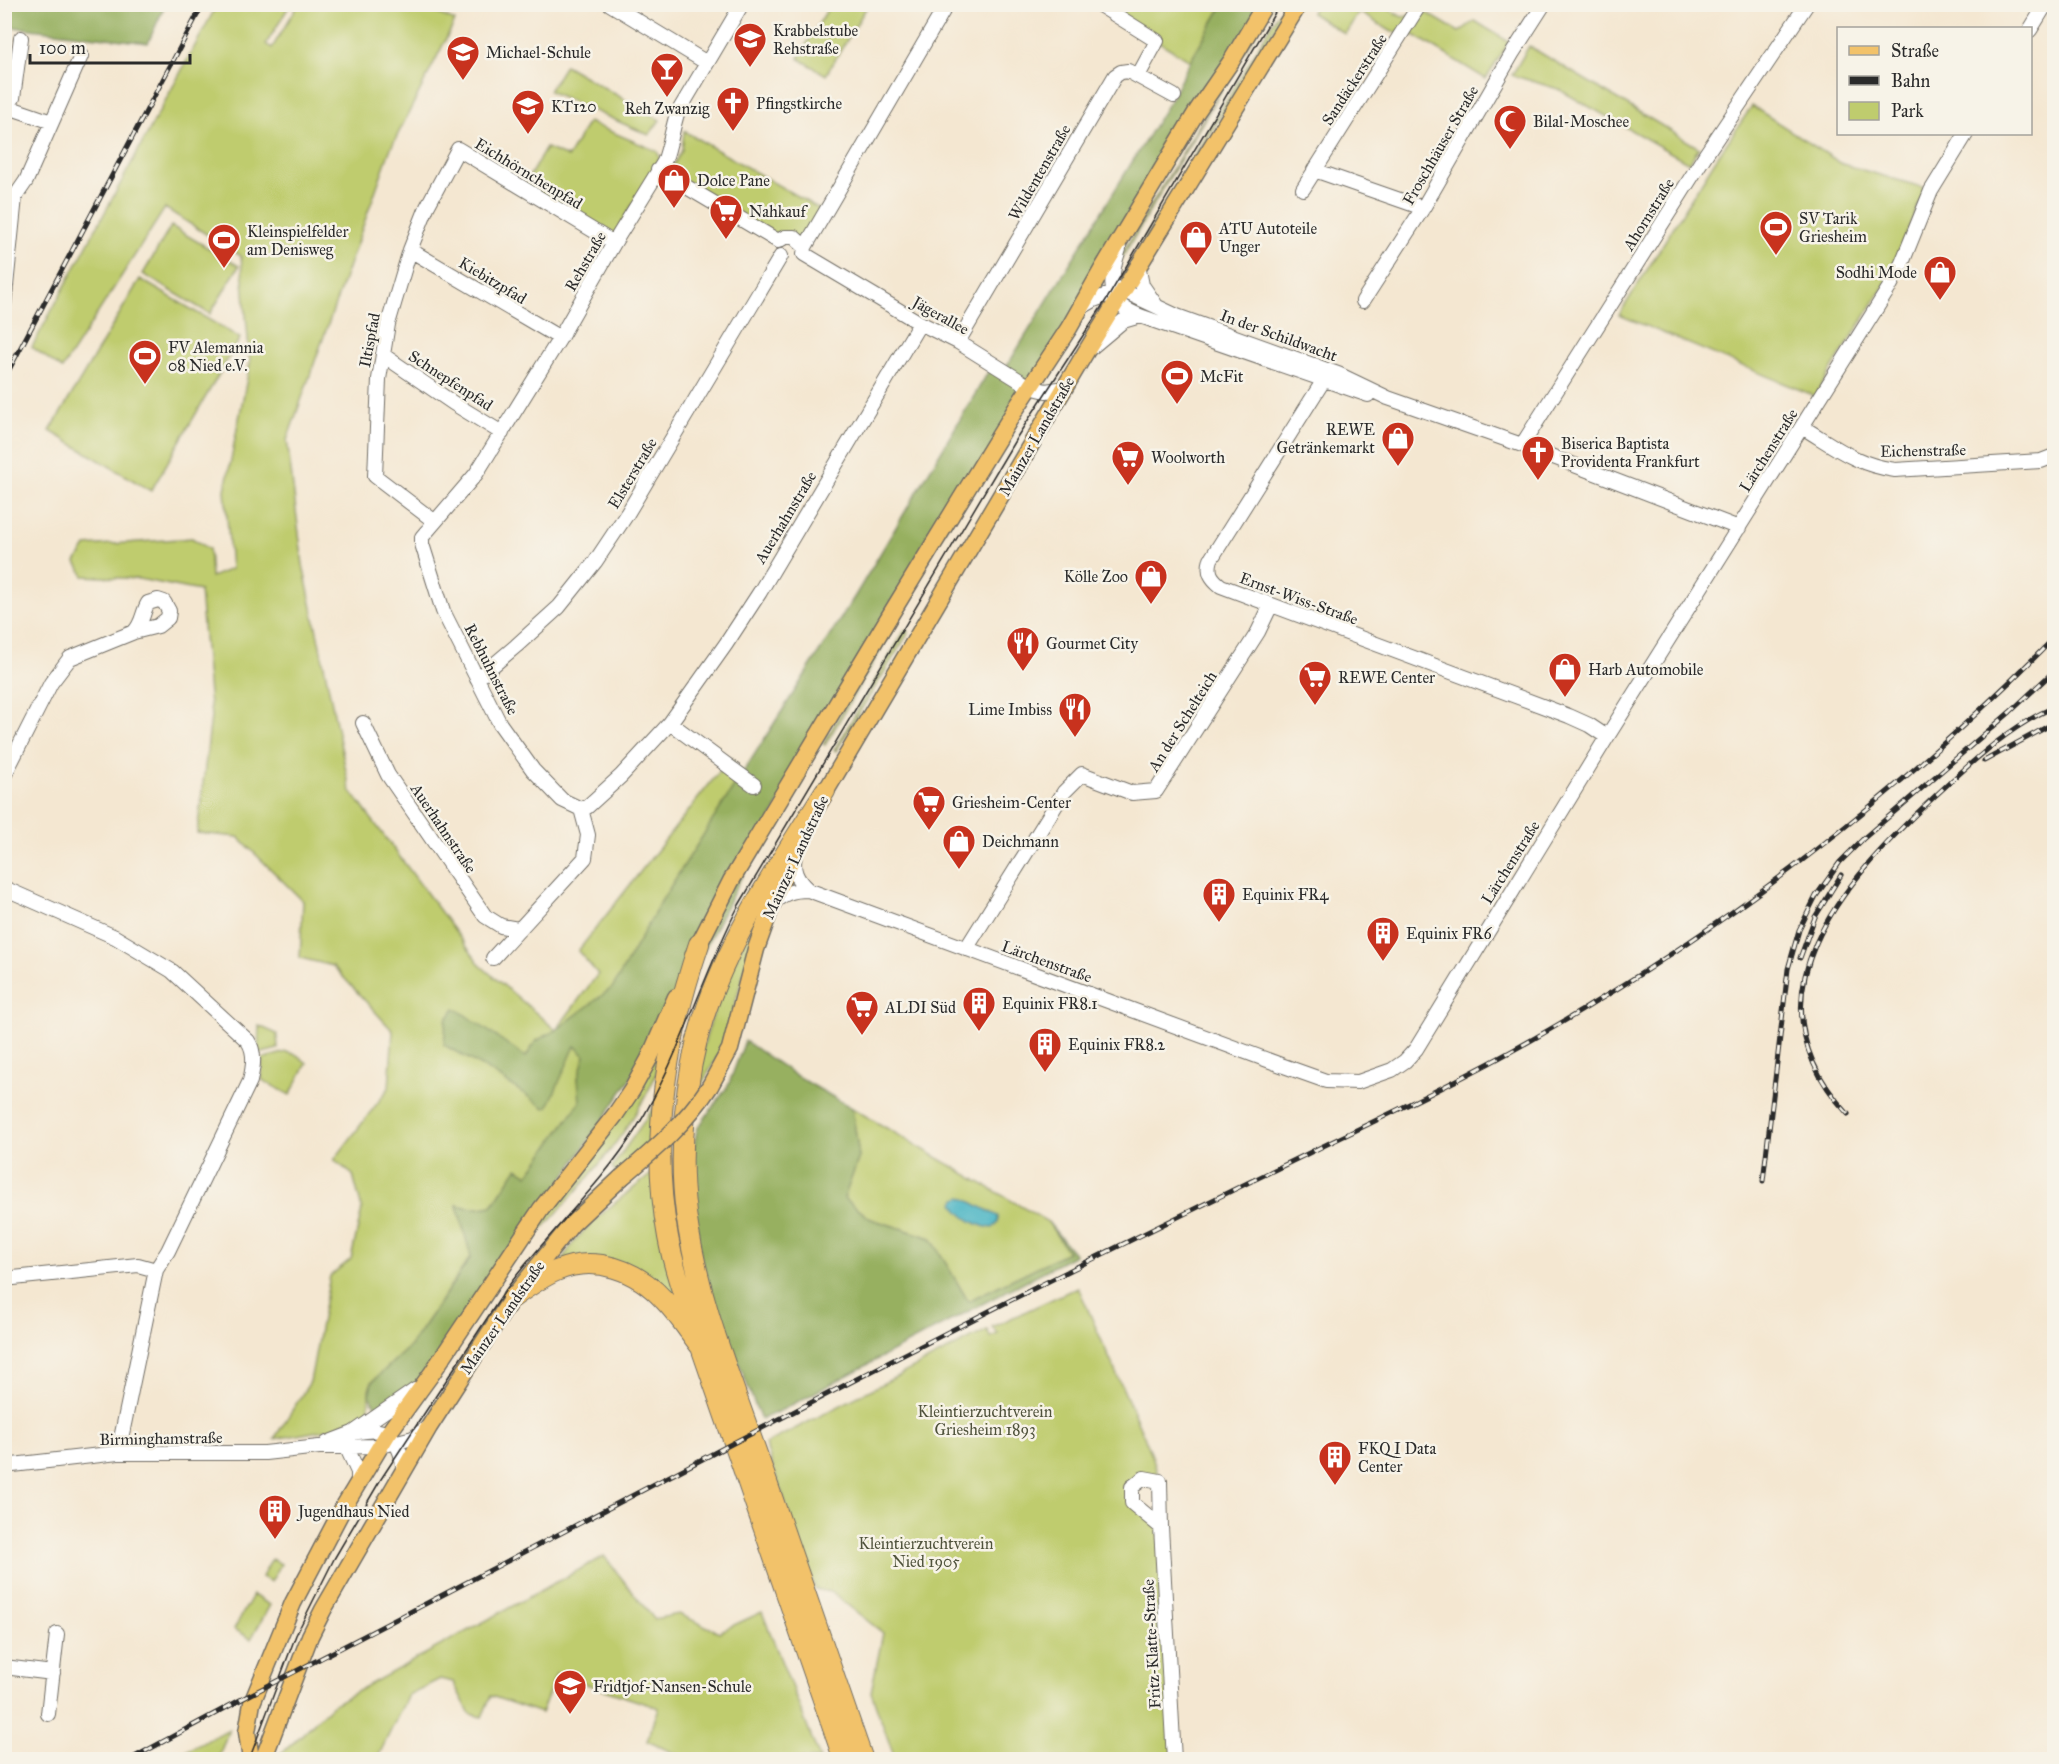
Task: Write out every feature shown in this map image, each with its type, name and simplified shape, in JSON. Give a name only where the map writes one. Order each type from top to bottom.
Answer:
[{"type":"highway","points":[[825,791],[740,930],[721,971],[703,1019],[687,1098],[684,1171],[686,1212],[704,1294],[727,1368],[863,1760]]},
{"type":"highway","points":[[699,944],[678,1011],[667,1060],[661,1119],[662,1199],[668,1238],[677,1272],[722,1410]]},
{"type":"highway","points":[[512,1298],[539,1279],[558,1270],[594,1264],[616,1267],[649,1285],[665,1300],[700,1347],[844,1760]]},
{"type":"main road","name":"Mainzer Landstraße","points":[[251,1760],[247,1732],[249,1717],[262,1677],[293,1603],[358,1483],[541,1209],[632,1090],[662,1032],[714,912],[757,838],[985,458],[1082,307],[1197,111],[1232,60],[1265,4]]},
{"type":"main road","name":"Mainzer Landstraße","points":[[263,1760],[310,1636],[343,1574],[429,1427],[512,1298],[572,1224],[671,1135],[710,1086],[730,1049],[756,949],[771,905],[825,791],[1118,296],[1299,4]]},
{"type":"street","points":[[610,4],[707,63]]},
{"type":"street","name":"Rehstraße","points":[[434,521],[476,474],[560,338],[658,170],[669,147],[677,114],[742,4]]},
{"type":"street","points":[[778,241],[781,256],[791,260],[800,258],[947,4]]},
{"type":"street","points":[[1098,4],[1157,41],[1138,76],[1174,96]]},
{"type":"street","name":"Sandäckerstraße","points":[[1303,189],[1420,4]]},
{"type":"street","name":"Froschhäuser Straße","points":[[1363,301],[1423,208],[1512,54],[1544,4]]},
{"type":"street","name":"Ahornstraße","points":[[1522,445],[1706,154],[1807,4]]},
{"type":"street","points":[[2032,28],[2046,4]]},
{"type":"street","points":[[21,38],[8,102],[52,122]]},
{"type":"street","points":[[4,306],[15,197],[26,181],[81,56]]},
{"type":"street","name":"Wildentenstraße","points":[[958,342],[1115,76],[1128,71],[1138,76]]},
{"type":"street","name":"Lärchenstraße","points":[[808,890],[1326,1081],[1358,1082],[1375,1077],[1405,1061],[1425,1036],[1607,737],[1889,288],[1902,263],[1931,191],[1965,135]]},
{"type":"street","name":"Eichhörnchenpfad","points":[[458,150],[614,243]]},
{"type":"street","name":"Iltispfad","points":[[434,521],[375,476],[379,379],[388,324],[410,250],[427,207],[458,150]]},
{"type":"street","name":"Jägerallee","points":[[658,170],[778,241],[785,237],[794,237],[804,250],[920,323],[958,342],[1030,387],[1046,391],[1065,388]]},
{"type":"street","points":[[1314,170],[1423,208]]},
{"type":"street","points":[[1082,307],[1094,300],[1118,296],[1112,274],[1123,235]]},
{"type":"street","name":"Kiebitzpfad","points":[[410,250],[560,338]]},
{"type":"street","name":"Elsterstraße","points":[[477,679],[559,607],[595,562],[627,514],[781,256]]},
{"type":"street","points":[[1138,266],[1142,285],[1158,308]]},
{"type":"street","name":"In der Schildwacht","points":[[1388,398],[1366,395],[1323,381],[1140,316],[1120,306],[1118,296],[1133,295],[1158,308],[1355,381],[1388,398],[1522,445],[1739,528]]},
{"type":"street","points":[[1084,355],[1124,321],[1140,316]]},
{"type":"street","name":"Auerhahnstraße","points":[[580,809],[587,807],[621,776],[670,723],[726,644],[760,592],[920,323]]},
{"type":"street","name":"Schnepfenpfad","points":[[383,355],[502,433]]},
{"type":"street","points":[[1315,365],[1323,381]]},
{"type":"street","name":"In der Schildwacht","points":[[1298,372],[1309,382],[1314,394]]},
{"type":"street","name":"Ernst-Wiss-Straße","points":[[1323,381],[1211,559],[1209,566],[1212,579],[1221,586],[1569,716],[1607,737]]},
{"type":"street","name":"Eichenstraße","points":[[1802,427],[1859,462],[1894,470],[2041,461],[2055,456]]},
{"type":"street","name":"Rebhuhnstraße","points":[[434,521],[425,531],[422,544],[443,611],[477,679],[500,724],[533,770],[562,800],[580,809]]},
{"type":"street","name":"An der Schelteich","points":[[966,949],[1064,792],[1076,778],[1082,774],[1132,793],[1156,791],[1258,632],[1271,605]]},
{"type":"street","points":[[4,776],[51,683],[66,662],[73,656],[134,632]]},
{"type":"street","name":"Auerhahnstraße","points":[[363,723],[388,774],[485,916],[501,926],[518,929]]},
{"type":"street","points":[[670,723],[754,785]]},
{"type":"street","points":[[492,958],[585,858],[588,835],[580,809]]},
{"type":"street","points":[[800,841],[794,869],[796,877],[808,890]]},
{"type":"street","points":[[4,888],[116,937],[172,971],[236,1030],[251,1047],[253,1064],[250,1081],[168,1251],[156,1270],[118,1453]]},
{"type":"street","points":[[771,905],[790,891],[808,890]]},
{"type":"street","points":[[4,1279],[138,1265],[156,1270]]},
{"type":"street","name":"Birminghamstraße","points":[[319,1447],[353,1433],[406,1397],[432,1374]]},
{"type":"street","name":"Birminghamstraße","points":[[4,1466],[118,1453],[265,1453],[346,1446],[413,1438],[429,1427]]},
{"type":"street","name":"Birminghamstraße","points":[[353,1433],[376,1430],[388,1441]]},
{"type":"street","points":[[388,1441],[402,1458],[403,1473]]},
{"type":"street","points":[[346,1446],[358,1472],[358,1483]]},
{"type":"street","name":"Fritz-Klatte-Straße","points":[[1161,1527],[1174,1760]]},
{"type":"street","points":[[48,1714],[57,1634]]},
{"type":"street","points":[[4,1667],[53,1673]]},
{"type":"green space","points":[[5,4],[165,5],[148,43],[5,26]]},
{"type":"green space","points":[[217,5],[290,5],[266,44],[272,48],[298,5],[419,5],[455,21],[390,150],[287,440],[303,565],[350,790],[481,966],[556,1030],[598,974],[578,951],[730,758],[743,775],[662,900],[613,987],[575,1046],[585,1056],[578,1078],[581,1096],[578,1108],[527,1176],[517,1169],[492,1206],[474,1208],[457,1205],[471,1256],[410,1346],[372,1382],[369,1389],[369,1412],[331,1429],[274,1439],[310,1382],[330,1276],[351,1259],[362,1209],[353,1175],[334,1160],[389,1088],[393,1031],[333,966],[300,958],[303,901],[238,837],[197,833],[211,717],[200,591],[139,579],[84,576],[76,562],[86,546],[192,538],[209,549],[211,577],[231,569],[225,490],[250,363],[241,256],[165,208],[62,369],[32,347]]},
{"type":"green space","points":[[830,5],[868,5],[826,75],[798,58]]},
{"type":"green space","points":[[1098,5],[1223,5],[1190,61]]},
{"type":"green space","points":[[1223,5],[1265,5],[788,786],[662,1032],[432,1373],[380,1415],[369,1395],[372,1382],[410,1346],[471,1257],[457,1205],[475,1208],[492,1206],[517,1168],[528,1175],[580,1102],[578,1078],[585,1056],[575,1046],[548,1107],[545,1108],[490,1071],[444,1045],[446,1020],[455,1008],[526,1057],[536,1041],[556,1030],[613,987],[662,900],[855,596],[993,364],[1004,371],[1172,97]]},
{"type":"green space","points":[[1272,5],[1116,268],[1120,256]]},
{"type":"green space","points":[[1283,5],[1289,5],[1120,281]]},
{"type":"green space","points":[[1317,5],[1382,5],[1402,17],[1427,13],[1459,32],[1475,21],[1509,42],[1486,79],[1414,35],[1392,32],[1359,12],[1345,34],[1311,13]]},
{"type":"green space","points":[[1529,46],[1699,148],[1689,163],[1558,89],[1512,75]]},
{"type":"green space","points":[[565,65],[660,120],[649,135],[549,91]]},
{"type":"green space","name":"SV Tarik Griesheim","points":[[1752,106],[1842,164],[1925,188],[1886,283],[1815,396],[1619,315],[1714,162]]},
{"type":"green space","points":[[588,122],[657,151],[660,158],[614,236],[523,187],[546,148],[568,157]]},
{"type":"green space","points":[[684,131],[823,211],[804,243],[779,239],[668,174],[682,150]]},
{"type":"green space","name":"Kleinspielfelder am Denisweg","points":[[171,226],[239,266],[210,314],[143,274]]},
{"type":"green space","name":"FV Alemannia 08 Nied e.V.","points":[[140,279],[240,338],[151,491],[50,431]]},
{"type":"green space","points":[[892,622],[896,624],[825,745],[823,744]]},
{"type":"green space","points":[[905,630],[909,632],[836,751],[834,750]]},
{"type":"green space","points":[[764,900],[723,1047],[692,1101],[703,1047],[720,992]]},
{"type":"green space","points":[[259,1026],[277,1034],[278,1049],[258,1054]]},
{"type":"green space","points":[[745,1041],[795,1075],[852,1108],[859,1157],[844,1198],[871,1219],[931,1238],[968,1301],[1068,1252],[1048,1222],[1075,1255],[780,1411],[760,1418],[711,1291],[700,1254],[690,1169],[697,1129],[728,1086]]},
{"type":"green space","points":[[661,1050],[655,1077],[629,1125],[579,1189],[524,1249],[541,1218]]},
{"type":"green space","points":[[286,1052],[297,1055],[307,1063],[290,1095],[262,1080],[262,1059]]},
{"type":"green space","points":[[654,1107],[652,1143],[616,1173],[612,1167]]},
{"type":"green space","points":[[852,1108],[1048,1222],[1068,1252],[968,1301],[931,1238],[871,1219],[844,1198],[859,1157]]},
{"type":"green space","points":[[654,1172],[680,1308],[663,1290],[562,1263],[567,1251],[588,1227]]},
{"type":"green space","points":[[1078,1287],[1150,1450],[1160,1481],[1144,1479],[1132,1502],[1161,1527],[1174,1759],[895,1759],[871,1692],[883,1633],[831,1592],[815,1589],[765,1444],[987,1330],[990,1337],[998,1334],[992,1327]]},
{"type":"green space","points":[[604,1556],[654,1619],[679,1614],[719,1632],[762,1612],[820,1759],[688,1759],[647,1741],[659,1708],[556,1674],[541,1713],[491,1696],[482,1717],[470,1714],[453,1682],[440,1679],[408,1695],[377,1759],[273,1759],[297,1740],[332,1705]]},
{"type":"green space","points":[[272,1559],[281,1564],[271,1582],[262,1577]]},
{"type":"green space","points":[[253,1595],[270,1605],[251,1639],[234,1629]]},
{"type":"green space","points":[[229,1729],[218,1759],[171,1759]]},
{"type":"water","points":[[962,1197],[998,1216],[998,1222],[993,1228],[976,1223],[957,1209],[954,1204],[956,1199]]},
{"type":"tram line","points":[[249,1760],[296,1635],[334,1559],[381,1479],[507,1288],[606,1171],[636,1129],[652,1102],[678,1046],[739,905],[1017,437],[1110,294],[1280,4]]},
{"type":"railway","points":[[4,379],[203,4]]},
{"type":"railway","points":[[129,1760],[925,1344],[1094,1258],[1423,1097],[1535,1038],[1674,952],[1808,856],[1935,751],[2054,638]]},
{"type":"railway","points":[[1763,1181],[1788,969],[1799,930],[1816,896],[1840,862],[1864,838],[2054,671]]},
{"type":"railway","points":[[1848,1114],[1817,1070],[1803,1027],[1803,984],[1816,943],[1838,904],[1867,866],[1900,830],[1948,784],[2006,735],[2054,707]]},
{"type":"railway","points":[[1984,761],[2054,723]]},
{"type":"railway","points":[[1800,958],[1815,917],[1841,875]]},
{"type":"place","name":"Krabbelstube Rehstraße","points":[[750,68]]},
{"type":"place","name":"Michael-Schule","points":[[463,81]]},
{"type":"place","name":"Reh Zwanzig","points":[[667,98]]},
{"type":"place","name":"Pfingstkirche","points":[[733,132]]},
{"type":"place","name":"KT120","points":[[528,135]]},
{"type":"place","name":"Bilal-Moschee","points":[[1510,150]]},
{"type":"place","name":"Dolce Pane","points":[[674,209]]},
{"type":"place","name":"Nahkauf","points":[[726,240]]},
{"type":"place","name":"SV Tarik Griesheim","points":[[1776,256]]},
{"type":"place","name":"ATU Autoteile Unger","points":[[1196,266]]},
{"type":"place","name":"Kleinspielfelder am Denisweg","points":[[224,269]]},
{"type":"place","name":"Sodhi Mode","points":[[1940,301]]},
{"type":"place","name":"FV Alemannia 08 Nied e.V.","points":[[145,385]]},
{"type":"place","name":"McFit","points":[[1177,405]]},
{"type":"place","name":"REWE Getränkemarkt","points":[[1398,467]]},
{"type":"place","name":"Biserica Baptista Providenta Frankfurt","points":[[1538,481]]},
{"type":"place","name":"Woolworth","points":[[1128,486]]},
{"type":"place","name":"Kölle Zoo","points":[[1151,605]]},
{"type":"place","name":"Gourmet City","points":[[1023,672]]},
{"type":"place","name":"Harb Automobile","points":[[1565,698]]},
{"type":"place","name":"REWE Center","points":[[1315,706]]},
{"type":"place","name":"Lime Imbiss","points":[[1075,738]]},
{"type":"place","name":"Griesheim-Center","points":[[929,831]]},
{"type":"place","name":"Deichmann","points":[[959,870]]},
{"type":"place","name":"Equinix FR4","points":[[1219,923]]},
{"type":"place","name":"Equinix FR6","points":[[1383,962]]},
{"type":"place","name":"Equinix FR8.1","points":[[979,1032]]},
{"type":"place","name":"ALDI Süd","points":[[862,1036]]},
{"type":"place","name":"Equinix FR8.2","points":[[1045,1073]]},
{"type":"place","name":"FKQ I Data Center","points":[[1335,1486]]},
{"type":"place","name":"Jugendhaus Nied","points":[[275,1540]]},
{"type":"place","name":"Fridtjof-Nansen-Schule","points":[[570,1715]]},
{"type":"park label","name":"Kleintierzuchtverein Griesheim 1893","points":[[985,1420]]},
{"type":"park label","name":"Kleintierzuchtverein Nied 1905","points":[[926,1552]]}]
